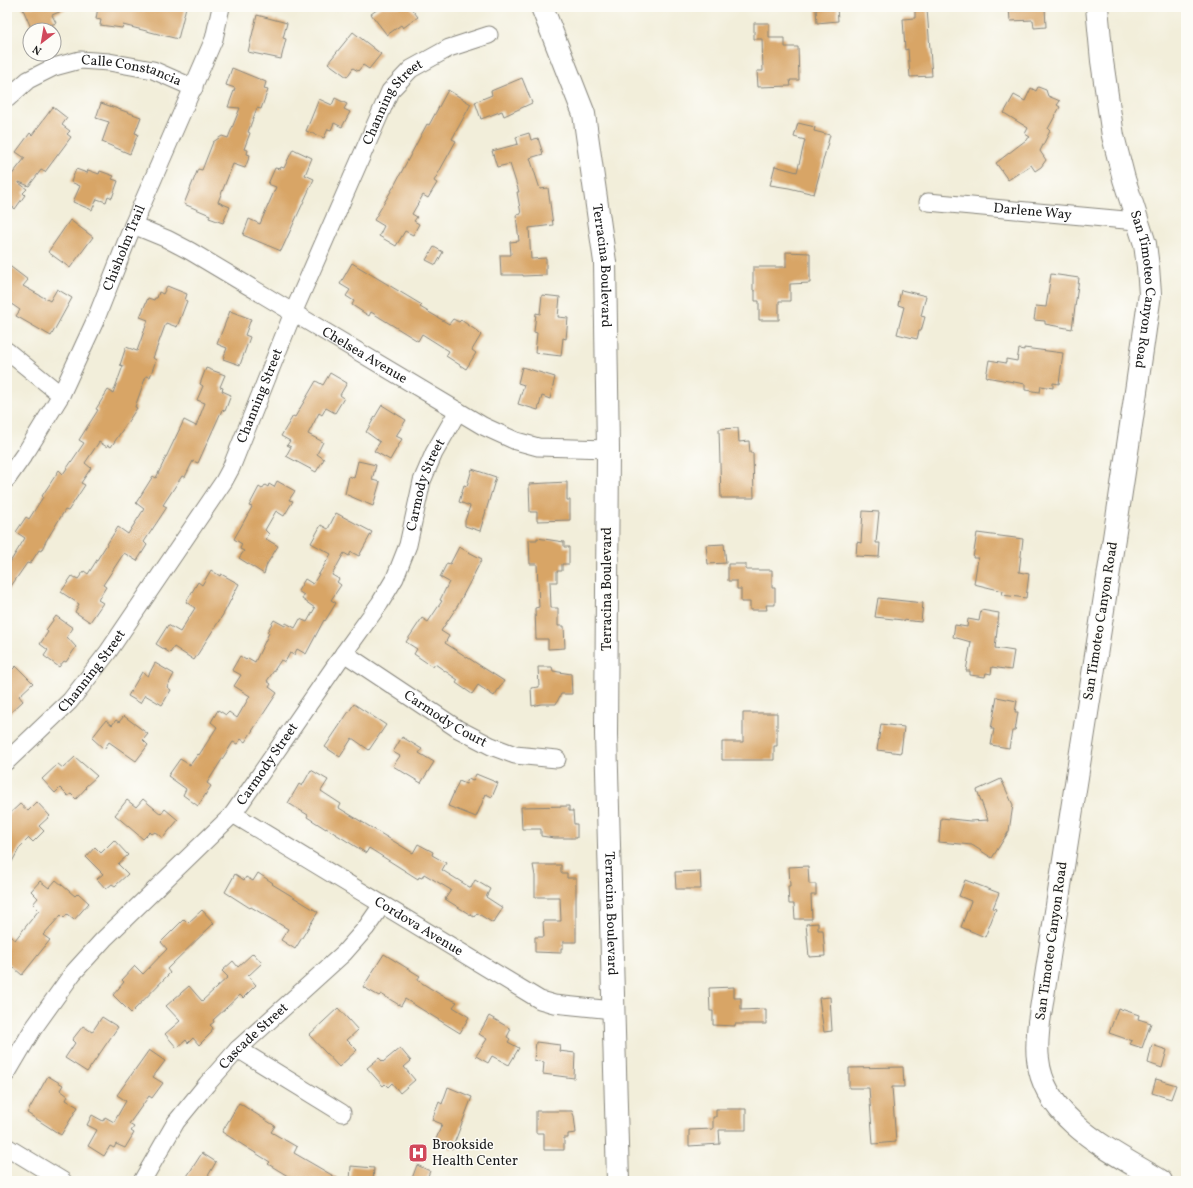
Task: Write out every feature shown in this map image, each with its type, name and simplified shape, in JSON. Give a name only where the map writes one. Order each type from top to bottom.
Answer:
[{"type":"main road","name":"Terracina Boulevard","points":[[542,7],[584,114],[605,262],[608,449],[606,734],[618,1181]]},
{"type":"main road","name":"San Timoteo Canyon Road","points":[[1097,7],[1102,61],[1113,136],[1136,221],[1145,244],[1150,294],[1127,458],[1097,641],[1039,1022],[1038,1058],[1041,1076],[1046,1090],[1064,1116],[1099,1143],[1161,1181]]},
{"type":"street","name":"Chisholm Trail","points":[[7,479],[28,449],[61,395],[95,321],[133,225],[194,88],[214,39],[221,7]]},
{"type":"street","name":"Channing Street","points":[[7,761],[70,701],[108,652],[224,481],[231,468],[293,313],[390,91],[411,69],[448,48],[489,35]]},
{"type":"street","name":"Calle Constancia","points":[[7,100],[28,80],[54,67],[80,60],[109,62],[153,70],[194,88]]},
{"type":"street","name":"Darlene Way","points":[[928,202],[1136,221]]},
{"type":"street","name":"Chelsea Avenue","points":[[133,225],[167,239],[190,251],[483,426],[516,441],[538,447],[608,449]]},
{"type":"street","points":[[7,351],[61,395]]},
{"type":"street","name":"Carmody Street","points":[[7,1073],[33,1029],[73,973],[104,939],[234,814],[380,603],[395,578],[408,545],[422,481],[434,453],[458,411]]},
{"type":"street","name":"Carmody Court","points":[[344,653],[458,729],[491,746],[515,755],[557,759]]},
{"type":"street","name":"Cordova Avenue","points":[[234,814],[382,906],[540,1000],[554,1004],[613,1010]]},
{"type":"street","name":"Cascade Street","points":[[142,1181],[176,1122],[207,1084],[238,1049],[344,953],[366,928],[382,906]]},
{"type":"street","points":[[238,1049],[342,1113]]},
{"type":"street","points":[[7,1147],[63,1181]]},
{"type":"building","points":[[22,7],[71,7],[52,15],[56,22],[29,22]]},
{"type":"building","points":[[98,7],[122,7],[122,9],[144,11],[145,7],[186,7],[178,39],[123,25],[122,28],[100,25],[101,20],[96,19]]},
{"type":"building","points":[[381,7],[410,7],[418,17],[403,28],[401,25],[387,35],[371,14]]},
{"type":"building","points":[[837,7],[838,21],[817,23],[816,9]]},
{"type":"building","points":[[1009,7],[1045,7],[1046,27],[1034,28],[1033,20],[1010,21]]},
{"type":"building","points":[[927,9],[932,76],[910,77],[908,49],[905,50],[903,19],[915,18],[915,10]]},
{"type":"building","points":[[257,15],[287,23],[283,38],[286,39],[281,59],[248,52]]},
{"type":"building","points":[[754,23],[769,23],[769,38],[785,38],[785,47],[798,47],[799,80],[790,80],[791,86],[758,87],[757,71],[763,71],[762,39],[754,39]]},
{"type":"building","points":[[353,32],[381,54],[369,69],[363,65],[358,71],[353,68],[347,77],[328,63]]},
{"type":"building","points":[[232,68],[266,82],[264,89],[268,90],[261,109],[257,108],[248,132],[250,133],[244,149],[248,150],[247,154],[250,155],[245,168],[233,164],[218,202],[230,207],[223,223],[209,218],[210,215],[184,204],[198,169],[202,170],[213,142],[222,136],[228,138],[240,108],[228,107],[235,88],[226,85]]},
{"type":"building","points":[[522,78],[532,103],[504,116],[502,111],[481,119],[475,102],[492,95],[491,91]]},
{"type":"building","points":[[1038,87],[1046,90],[1048,96],[1060,101],[1057,105],[1060,107],[1048,129],[1050,131],[1040,151],[1046,160],[1041,167],[1035,171],[1031,165],[1008,180],[996,163],[1030,137],[1025,134],[1028,128],[1004,113],[1014,95],[1025,101],[1031,88],[1036,91]]},
{"type":"building","points":[[448,90],[471,104],[452,139],[456,141],[434,181],[437,183],[428,198],[423,195],[412,214],[417,217],[414,221],[419,224],[413,235],[405,231],[396,246],[379,236],[384,226],[374,220],[427,124],[429,125]]},
{"type":"building","points":[[335,98],[347,104],[344,109],[350,112],[342,127],[334,123],[331,130],[328,129],[324,138],[306,131],[319,99],[332,105]]},
{"type":"building","points":[[101,103],[141,117],[135,133],[138,134],[130,154],[102,142],[109,122],[96,118]]},
{"type":"building","points":[[53,107],[67,118],[62,125],[70,131],[67,134],[71,137],[45,172],[41,170],[29,186],[19,182],[27,189],[23,193],[25,195],[15,209],[8,203],[7,205],[7,174],[10,177],[25,158],[16,152],[30,133],[32,135]]},
{"type":"building","points":[[798,123],[815,127],[814,131],[830,135],[814,194],[770,185],[775,166],[797,172],[805,140],[794,137]]},
{"type":"building","points":[[529,133],[531,140],[538,138],[543,154],[530,158],[540,189],[548,188],[553,225],[529,228],[531,259],[546,258],[546,275],[501,275],[500,255],[511,255],[510,242],[519,241],[516,215],[521,214],[517,192],[519,192],[510,164],[497,167],[492,151],[518,144],[516,137]]},
{"type":"building","points":[[293,149],[312,158],[305,175],[314,179],[281,251],[243,235],[249,219],[260,224],[276,187],[268,184],[275,168],[284,168]]},
{"type":"building","points":[[76,169],[87,173],[88,170],[99,174],[100,171],[114,176],[112,179],[118,181],[112,198],[108,196],[106,202],[97,199],[92,210],[73,202],[80,186],[71,182]]},
{"type":"building","points":[[70,220],[93,237],[70,268],[48,252]]},
{"type":"building","points":[[434,247],[443,252],[436,265],[426,260]]},
{"type":"building","points":[[786,252],[810,253],[810,283],[790,284],[790,301],[779,301],[779,320],[759,320],[759,301],[755,301],[755,291],[753,290],[753,267],[786,267]]},
{"type":"building","points":[[352,263],[422,305],[420,307],[449,324],[453,319],[459,322],[461,320],[477,331],[481,335],[472,350],[476,353],[466,369],[446,356],[449,351],[422,334],[418,341],[371,312],[369,316],[352,305],[354,301],[346,296],[350,290],[340,284]]},
{"type":"building","points":[[7,264],[28,280],[23,286],[50,301],[57,289],[72,298],[51,336],[16,316],[20,310],[7,301]]},
{"type":"building","points":[[1051,274],[1079,278],[1072,329],[1045,324],[1045,321],[1034,320],[1036,306],[1046,307]]},
{"type":"building","points":[[167,286],[187,294],[185,300],[187,301],[177,327],[166,323],[153,358],[156,360],[150,377],[146,376],[135,407],[137,408],[111,447],[108,445],[107,447],[99,442],[85,463],[91,468],[81,483],[85,485],[68,511],[65,510],[41,551],[39,550],[30,564],[27,563],[7,592],[7,567],[25,538],[16,532],[26,517],[29,519],[59,470],[63,474],[84,443],[79,440],[98,410],[96,409],[108,390],[113,393],[123,366],[120,365],[126,347],[137,351],[148,320],[140,317],[148,298],[154,300],[157,298],[159,292],[163,294]]},
{"type":"building","points":[[901,290],[926,296],[921,316],[925,317],[917,339],[897,334],[904,307],[898,305]]},
{"type":"building","points":[[542,295],[560,297],[558,317],[568,318],[566,339],[563,338],[561,356],[535,353],[537,333],[534,332],[536,313],[540,314]]},
{"type":"building","points":[[230,311],[251,319],[245,335],[250,337],[240,365],[223,359],[227,348],[217,344]]},
{"type":"building","points":[[1024,348],[1063,353],[1059,384],[1053,383],[1053,388],[1041,386],[1040,392],[1025,390],[1025,384],[986,377],[989,360],[1006,363],[1006,359],[1017,361],[1019,349],[1024,350]]},
{"type":"building","points":[[522,367],[555,377],[550,399],[542,396],[538,410],[518,404],[524,385],[518,383]]},
{"type":"building","points":[[206,368],[225,375],[220,387],[223,388],[222,391],[231,395],[225,411],[222,410],[198,463],[193,461],[185,477],[182,476],[163,505],[167,507],[144,542],[147,545],[137,561],[124,553],[103,585],[106,587],[98,600],[103,603],[90,622],[75,612],[79,604],[61,592],[72,576],[78,579],[84,571],[88,574],[118,527],[128,534],[144,509],[136,503],[153,476],[156,478],[184,420],[196,426],[205,403],[197,400],[203,386],[200,384]]},
{"type":"building","points":[[330,373],[347,383],[340,395],[344,398],[335,413],[326,408],[322,415],[319,413],[308,434],[323,442],[317,454],[324,459],[316,472],[286,456],[291,447],[287,445],[290,441],[281,436],[293,416],[295,417],[316,381],[323,385]]},
{"type":"building","points":[[382,405],[406,420],[396,436],[402,439],[390,460],[374,451],[380,442],[366,432]]},
{"type":"building","points":[[738,428],[739,442],[749,441],[750,453],[753,453],[754,498],[721,498],[719,429]]},
{"type":"building","points":[[358,461],[376,465],[372,480],[380,482],[373,506],[345,494],[349,476],[354,478]]},
{"type":"building","points":[[472,469],[496,477],[480,531],[465,526],[465,521],[470,506],[459,502],[464,485],[467,486]]},
{"type":"building","points":[[277,481],[295,491],[289,500],[293,501],[284,516],[276,511],[265,530],[269,534],[266,539],[278,546],[267,564],[264,574],[239,558],[244,551],[240,549],[242,544],[234,539],[252,507],[249,506],[259,487],[262,489],[265,485],[268,487],[269,484],[274,487]]},
{"type":"building","points":[[567,482],[567,500],[570,500],[570,520],[537,521],[537,512],[530,512],[529,484]]},
{"type":"building","points":[[863,511],[879,512],[876,543],[880,543],[879,557],[856,556],[857,542],[861,543]]},
{"type":"building","points":[[336,513],[372,532],[359,556],[351,552],[349,556],[344,553],[332,575],[339,579],[337,582],[341,585],[331,600],[336,603],[325,621],[324,620],[306,654],[297,649],[294,655],[290,653],[285,662],[281,660],[267,681],[271,684],[269,687],[277,693],[245,742],[241,739],[237,744],[233,742],[207,783],[211,786],[198,806],[183,795],[186,789],[168,776],[180,759],[190,765],[198,754],[199,755],[217,727],[211,722],[218,710],[226,715],[229,712],[237,718],[250,696],[234,686],[241,675],[232,670],[240,656],[246,660],[248,658],[255,662],[269,633],[267,632],[274,620],[285,626],[286,623],[295,628],[300,619],[307,622],[315,608],[302,599],[304,595],[298,591],[305,579],[313,584],[331,554],[311,543],[321,525],[328,529]]},
{"type":"building","points":[[977,533],[1023,539],[1019,572],[1029,574],[1026,598],[1002,595],[1003,591],[974,584],[978,558],[973,558]]},
{"type":"building","points":[[537,538],[564,542],[564,547],[569,547],[569,564],[562,564],[562,571],[557,571],[557,582],[550,582],[551,608],[558,608],[558,626],[564,626],[565,648],[548,649],[548,639],[536,639],[535,608],[539,607],[537,564],[530,564],[529,540],[537,540]]},
{"type":"building","points":[[724,544],[726,563],[708,564],[706,545]]},
{"type":"building","points":[[459,547],[482,559],[458,605],[441,631],[449,636],[445,643],[504,681],[494,696],[478,685],[472,694],[456,683],[458,680],[435,664],[433,667],[414,654],[417,649],[406,642],[422,618],[428,622],[442,601],[440,600],[449,582],[440,577],[447,563],[450,564]]},
{"type":"building","points":[[728,564],[746,564],[746,570],[772,570],[772,588],[775,588],[775,605],[766,605],[767,610],[750,610],[750,602],[741,602],[741,589],[737,589],[737,581],[728,581]]},
{"type":"building","points":[[211,570],[220,576],[221,574],[239,584],[224,613],[194,660],[174,647],[170,653],[156,644],[168,625],[180,632],[195,608],[186,602],[198,582],[202,585]]},
{"type":"building","points":[[878,598],[923,603],[921,622],[875,617]]},
{"type":"building","points":[[981,610],[999,613],[995,648],[1014,651],[1011,670],[992,667],[991,674],[986,673],[985,677],[970,675],[970,671],[966,671],[971,642],[953,637],[955,625],[967,627],[968,619],[979,621]]},
{"type":"building","points":[[56,616],[73,628],[67,637],[76,647],[66,662],[64,661],[59,667],[44,656],[48,650],[40,644],[48,632],[46,630]]},
{"type":"building","points":[[155,663],[174,674],[167,687],[171,690],[162,705],[145,695],[140,703],[128,696],[142,672],[148,676]]},
{"type":"building","points":[[16,666],[33,683],[19,696],[23,701],[7,716],[7,675]]},
{"type":"building","points":[[538,667],[552,667],[553,671],[571,674],[572,694],[561,694],[556,704],[541,704],[532,706],[531,688],[539,687]]},
{"type":"building","points":[[997,697],[1017,701],[1015,712],[1018,712],[1015,731],[1012,731],[1009,748],[991,745],[994,729],[991,729]]},
{"type":"building","points":[[354,704],[386,725],[369,750],[352,738],[340,757],[325,747]]},
{"type":"building","points":[[743,713],[777,713],[777,746],[774,746],[774,760],[722,760],[722,742],[743,742]]},
{"type":"building","points":[[124,716],[148,734],[143,740],[148,745],[136,761],[109,742],[104,749],[92,738],[106,720],[112,725],[116,720],[119,722]]},
{"type":"building","points":[[881,724],[904,727],[901,753],[877,750]]},
{"type":"building","points":[[402,737],[422,749],[419,753],[434,762],[421,783],[393,766],[400,756],[393,752]]},
{"type":"building","points":[[75,757],[97,776],[85,787],[86,788],[76,799],[71,794],[68,796],[60,788],[55,793],[42,779],[58,764],[63,768]]},
{"type":"building","points":[[311,770],[328,780],[321,791],[341,804],[339,808],[413,853],[418,844],[433,852],[432,855],[446,863],[442,870],[471,888],[475,880],[490,889],[486,897],[503,908],[493,923],[477,913],[474,917],[445,899],[451,890],[424,874],[422,878],[419,877],[418,879],[369,848],[366,853],[307,817],[308,815],[288,803],[299,784],[302,786]]},
{"type":"building","points":[[476,774],[498,783],[492,797],[486,794],[476,817],[448,806],[459,781],[466,784],[468,779],[473,781]]},
{"type":"building","points":[[1001,779],[1013,805],[1009,831],[992,858],[972,845],[939,842],[941,818],[970,821],[988,820],[977,790]]},
{"type":"building","points":[[143,799],[161,814],[165,809],[178,820],[163,838],[155,832],[152,834],[150,832],[143,839],[115,815],[127,800],[136,807]]},
{"type":"building","points":[[37,802],[50,816],[39,826],[44,831],[33,842],[29,838],[20,847],[7,871],[7,816],[20,804],[28,811]]},
{"type":"building","points":[[569,806],[569,811],[573,811],[574,824],[577,824],[577,838],[554,838],[541,836],[541,829],[522,829],[521,807]]},
{"type":"building","points":[[114,840],[128,855],[118,864],[128,874],[115,886],[112,884],[106,889],[97,879],[103,874],[86,857],[95,847],[101,853]]},
{"type":"building","points":[[533,865],[561,865],[561,873],[567,873],[567,878],[576,878],[576,942],[563,942],[561,953],[535,952],[535,937],[544,937],[543,921],[561,921],[560,897],[535,897],[535,876]]},
{"type":"building","points":[[808,866],[809,884],[816,884],[816,895],[811,895],[812,919],[795,919],[794,904],[789,904],[789,867]]},
{"type":"building","points":[[700,871],[701,889],[676,889],[675,872]]},
{"type":"building","points":[[258,873],[273,883],[272,884],[318,912],[295,949],[281,940],[288,929],[225,892],[235,874],[244,880],[246,877],[253,881]]},
{"type":"building","points":[[56,880],[75,896],[78,893],[89,903],[74,920],[67,914],[64,918],[61,915],[43,935],[50,940],[22,975],[7,962],[7,934],[15,940],[39,910],[33,904],[38,898],[31,891],[40,881],[49,888]]},
{"type":"building","points":[[965,880],[999,893],[993,908],[996,909],[985,937],[961,927],[971,901],[959,896]]},
{"type":"building","points":[[202,910],[214,923],[167,969],[170,973],[131,1013],[113,995],[124,982],[122,980],[135,966],[143,974],[167,949],[161,942],[184,919],[188,923]]},
{"type":"building","points":[[818,923],[818,930],[823,930],[825,956],[809,957],[806,924]]},
{"type":"building","points":[[253,953],[262,963],[248,976],[256,985],[243,998],[240,995],[213,1020],[214,1022],[210,1025],[213,1028],[211,1031],[212,1032],[199,1045],[193,1038],[188,1043],[186,1040],[177,1048],[165,1034],[180,1021],[166,1006],[189,986],[202,1001],[228,977],[222,971],[233,961],[238,967]]},
{"type":"building","points":[[384,954],[420,976],[417,980],[441,995],[457,1002],[453,1007],[469,1017],[460,1033],[405,999],[401,1006],[381,994],[379,996],[363,987]]},
{"type":"building","points":[[734,987],[734,998],[741,998],[741,1010],[766,1009],[766,1024],[735,1024],[735,1026],[713,1025],[713,1011],[710,1011],[709,988]]},
{"type":"building","points":[[830,997],[832,1031],[824,1032],[819,998]]},
{"type":"building","points":[[338,1008],[358,1030],[347,1040],[357,1050],[339,1067],[309,1035]]},
{"type":"building","points":[[1118,1008],[1139,1015],[1138,1019],[1151,1023],[1142,1048],[1130,1044],[1132,1041],[1109,1033]]},
{"type":"building","points":[[489,1016],[511,1029],[507,1037],[510,1039],[508,1042],[519,1048],[509,1065],[492,1056],[488,1063],[476,1056],[487,1039],[479,1034]]},
{"type":"building","points":[[102,1017],[118,1027],[87,1072],[65,1058],[75,1043],[72,1040],[83,1026],[92,1032]]},
{"type":"building","points":[[536,1042],[560,1045],[559,1051],[575,1053],[574,1078],[543,1074],[544,1062],[534,1060]]},
{"type":"building","points":[[1152,1045],[1167,1050],[1162,1068],[1148,1063]]},
{"type":"building","points":[[400,1048],[411,1061],[404,1067],[415,1080],[400,1093],[392,1083],[388,1087],[385,1084],[383,1086],[367,1068],[379,1058],[383,1062]]},
{"type":"building","points":[[149,1050],[165,1061],[153,1077],[163,1083],[152,1098],[149,1096],[129,1124],[134,1127],[131,1131],[134,1133],[125,1148],[116,1144],[114,1148],[110,1146],[104,1156],[88,1146],[97,1130],[87,1125],[92,1115],[103,1121],[105,1117],[114,1122],[126,1101],[117,1095]]},
{"type":"building","points":[[903,1067],[904,1087],[892,1087],[896,1142],[873,1144],[869,1088],[849,1088],[849,1068]]},
{"type":"building","points":[[48,1076],[63,1085],[60,1090],[68,1096],[66,1100],[78,1107],[61,1135],[27,1113]]},
{"type":"building","points":[[1156,1079],[1176,1085],[1171,1099],[1152,1093]]},
{"type":"building","points":[[448,1087],[472,1097],[452,1149],[435,1142],[442,1124],[432,1120],[439,1102],[442,1104]]},
{"type":"building","points":[[239,1103],[275,1126],[271,1132],[297,1147],[294,1153],[342,1181],[296,1181],[268,1164],[270,1162],[222,1132]]},
{"type":"building","points":[[716,1109],[746,1109],[746,1130],[719,1130],[720,1144],[689,1146],[689,1130],[713,1129],[713,1117],[716,1117]]},
{"type":"building","points":[[536,1111],[572,1111],[576,1133],[568,1134],[568,1138],[564,1138],[564,1150],[544,1150],[544,1133],[536,1133]]},
{"type":"building","points":[[202,1153],[216,1162],[205,1181],[184,1181]]},
{"type":"building","points":[[417,1165],[430,1171],[426,1181],[411,1181]]},
{"type":"building","points":[[351,1166],[374,1168],[373,1181],[350,1181]]},
{"type":"place","name":"Brookside Health Center","points":[[418,1153]]}]
